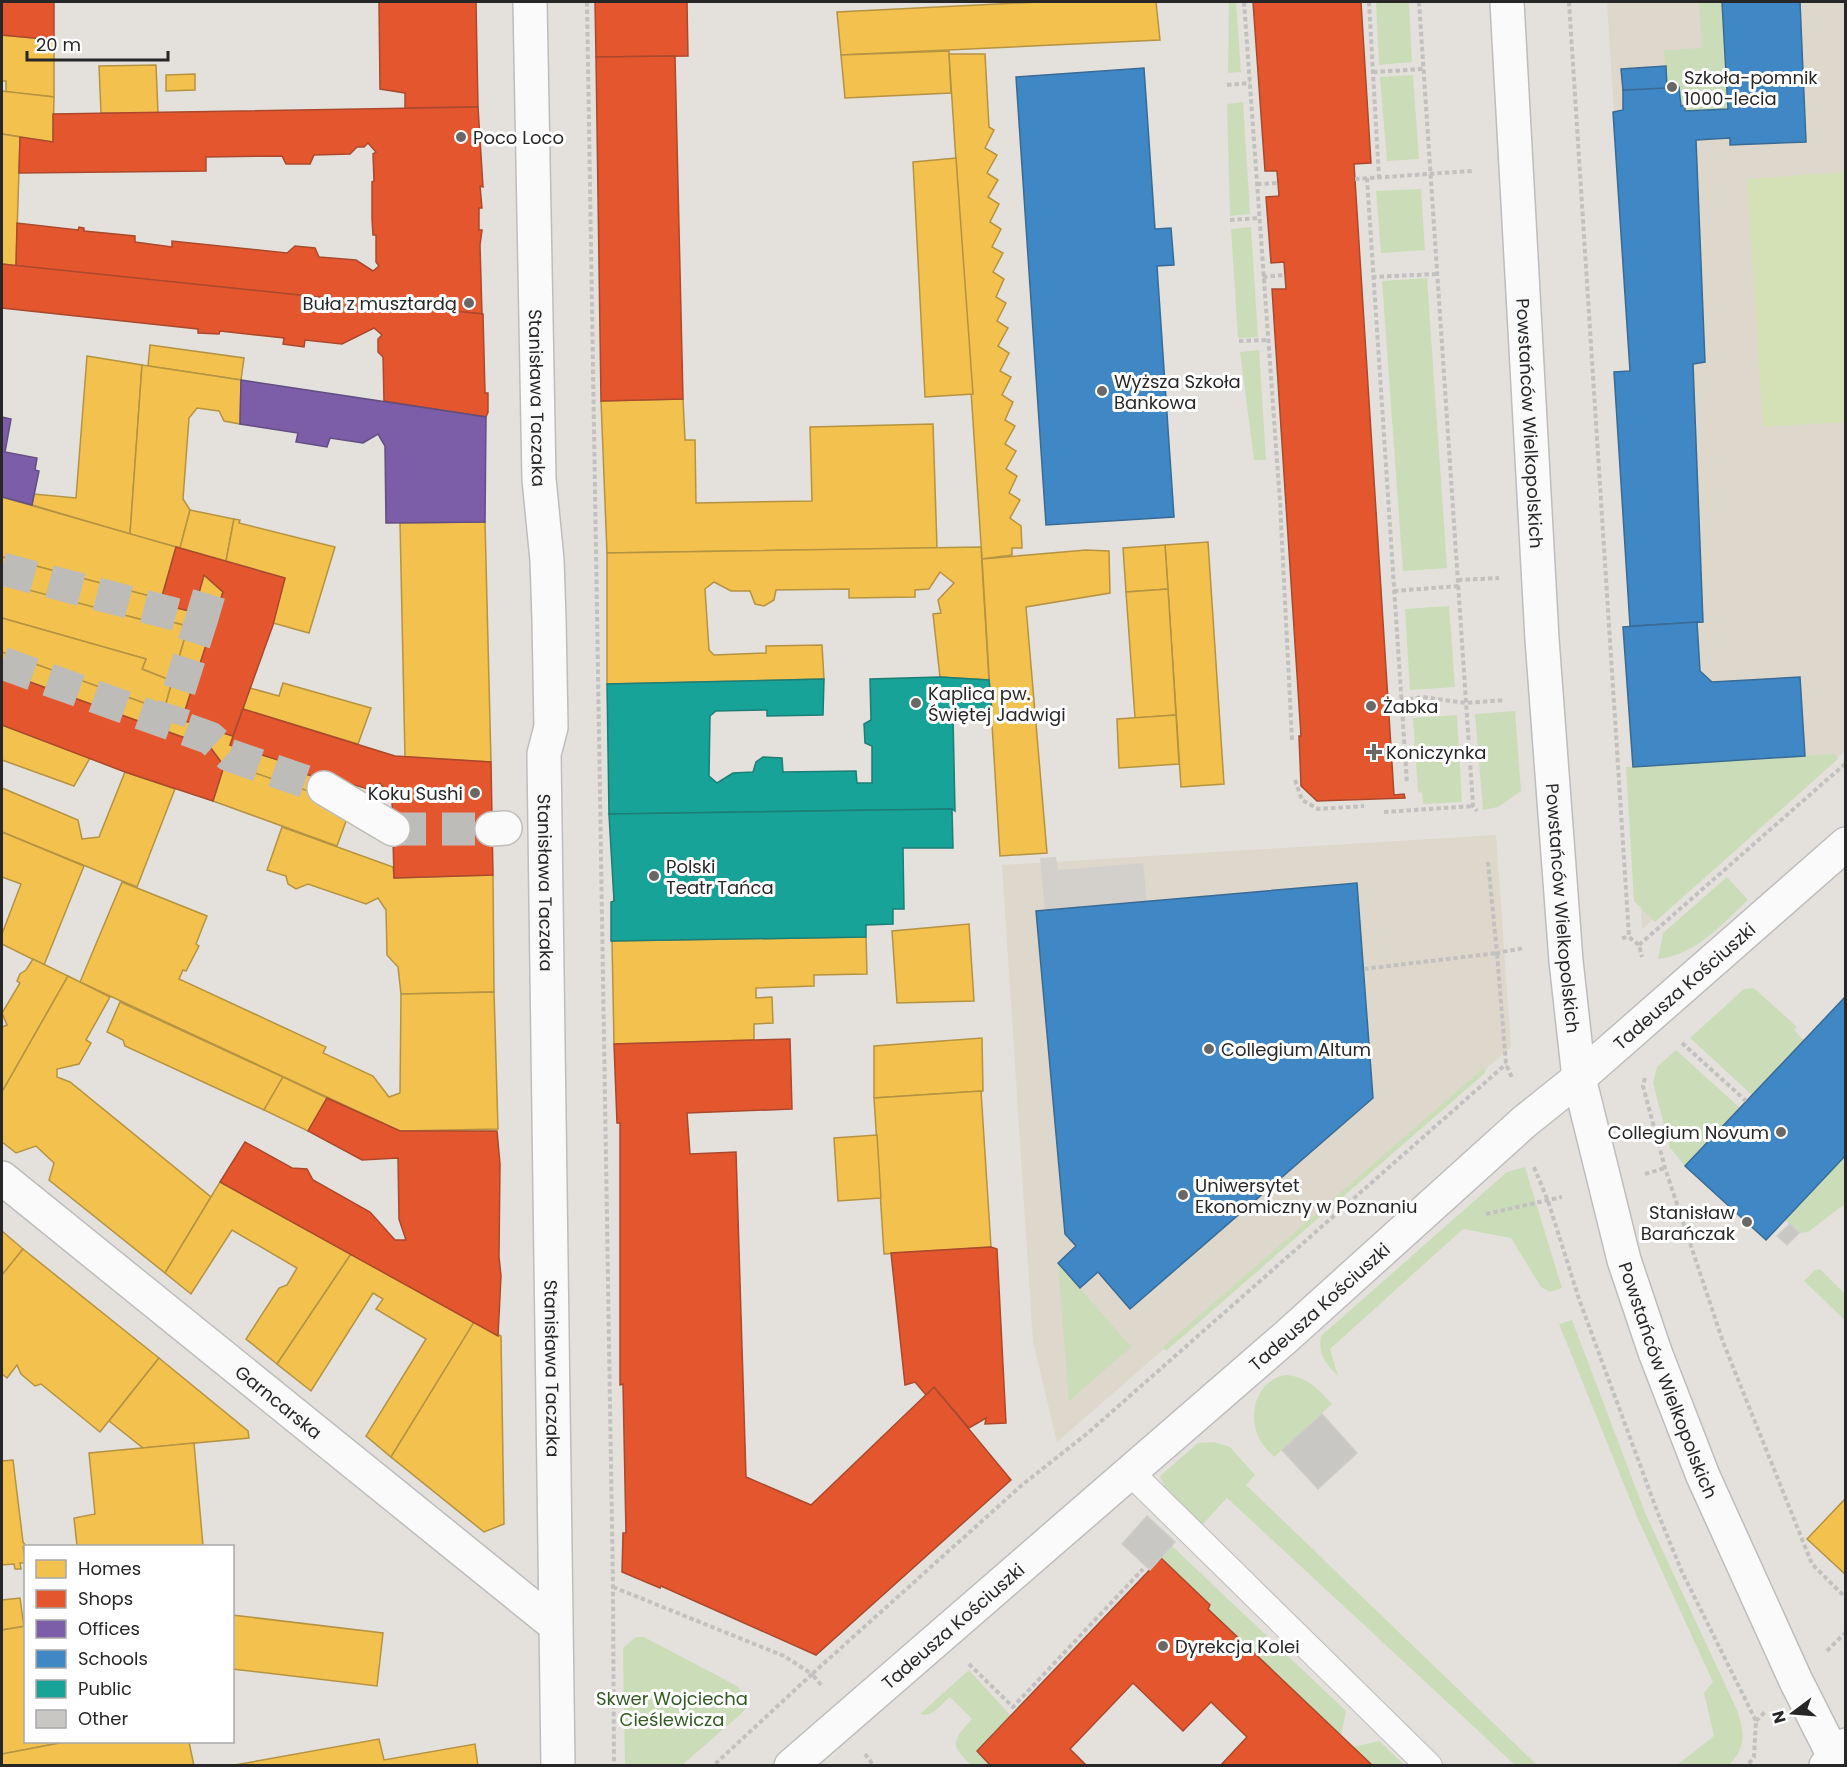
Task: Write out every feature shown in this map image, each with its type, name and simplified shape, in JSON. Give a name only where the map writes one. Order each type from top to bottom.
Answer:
[{"type":"street","name":"Stanisława Taczaka","points":[[530,2],[538,479],[547,560],[551,727],[544,754],[558,1766]]},
{"type":"street","name":"Powstańców Wielkopolskich","points":[[1507,2],[1542,650],[1566,961],[1579,1078],[1624,1260],[1655,1352],[1707,1486],[1796,1681],[1836,1758]]},
{"type":"street","points":[[324,788],[393,830]]},
{"type":"street","name":"Tadeusza Kościuszki","points":[[791,1766],[1287,1337],[1524,1122],[1579,1078],[1845,844]]},
{"type":"street","name":"Garncarska","points":[[2,1178],[555,1625]]},
{"type":"lane","points":[[498,829],[545,828]]},
{"type":"lane","points":[[1130,1472],[1429,1766]]},
{"type":"path","points":[[587,2],[614,1766]]},
{"type":"path","points":[[1244,2],[1280,502],[1292,740]]},
{"type":"path","points":[[1369,2],[1379,178]]},
{"type":"path","points":[[1419,2],[1473,806],[1477,811]]},
{"type":"path","points":[[1569,2],[1629,937]]},
{"type":"path","points":[[1372,72],[1423,69]]},
{"type":"path","points":[[1227,85],[1250,83]]},
{"type":"path","points":[[1355,178],[1472,171]]},
{"type":"path","points":[[1367,178],[1371,277],[1407,784]]},
{"type":"path","points":[[1257,184],[1278,183]]},
{"type":"path","points":[[1230,220],[1260,218]]},
{"type":"path","points":[[1371,277],[1437,274]]},
{"type":"path","points":[[1263,277],[1284,275]]},
{"type":"path","points":[[1239,341],[1268,340]]},
{"type":"path","points":[[1458,580],[1500,578]]},
{"type":"path","points":[[1394,591],[1459,586]]},
{"type":"path","points":[[1401,700],[1423,697],[1466,704],[1504,700]]},
{"type":"path","points":[[1639,945],[1845,764]]},
{"type":"path","points":[[1295,780],[1302,800],[1318,809],[1364,806]]},
{"type":"path","points":[[1384,812],[1473,806]]},
{"type":"path","points":[[1488,862],[1506,1064],[1513,1082]]},
{"type":"path","points":[[1622,938],[1629,937],[1639,945],[1642,957]]},
{"type":"path","points":[[1364,969],[1531,947]]},
{"type":"path","points":[[1676,1038],[1746,1101]]},
{"type":"path","points":[[713,1766],[1022,1485],[1089,1432],[1506,1064]]},
{"type":"path","points":[[1646,1070],[1643,1086],[1665,1168],[1723,1342],[1812,1564],[1845,1598]]},
{"type":"path","points":[[1534,1167],[1548,1201],[1579,1299],[1682,1572],[1756,1721],[1754,1757],[1747,1766]]},
{"type":"path","points":[[1645,1174],[1665,1168]]},
{"type":"path","points":[[962,1657],[1013,1707],[1143,1569]]},
{"type":"path","points":[[613,1587],[784,1656],[812,1674],[846,1717]]},
{"type":"path","points":[[1823,1655],[1845,1632]]},
{"type":"shaded area","points":[[1607,2],[1846,2],[1845,751],[1642,929],[1623,631],[1631,630],[1614,372],[1630,370]]},
{"type":"shaded area","name":"Uniwersytet Ekonomiczny w Poznaniu","points":[[1496,835],[1511,1047],[1057,1442],[1033,1342],[1002,865]]},
{"type":"shaded area","points":[[1056,857],[1058,870],[1143,863],[1147,901],[1045,910],[1040,858]]},
{"type":"green space","points":[[1229,2],[1236,2],[1241,72],[1228,73]]},
{"type":"green space","points":[[1376,2],[1409,2],[1412,62],[1379,65]]},
{"type":"green space","points":[[1699,2],[1722,2],[1728,109],[1685,111],[1685,106],[1681,106],[1679,87],[1667,88],[1664,50],[1702,48]]},
{"type":"green space","points":[[1413,75],[1419,159],[1387,161],[1380,77]]},
{"type":"green space","points":[[1243,102],[1250,214],[1230,216],[1227,104]]},
{"type":"green space","points":[[1845,172],[1845,422],[1763,427],[1747,179]]},
{"type":"green space","points":[[1421,189],[1425,250],[1381,253],[1376,191]]},
{"type":"green space","points":[[1251,227],[1258,337],[1238,338],[1231,229]]},
{"type":"green space","points":[[1427,278],[1447,568],[1403,571],[1382,281]]},
{"type":"green space","points":[[1259,350],[1266,460],[1254,460],[1240,352]]},
{"type":"green space","points":[[1449,606],[1455,687],[1410,690],[1405,609]]},
{"type":"green space","points":[[1515,711],[1521,791],[1498,807],[1483,810],[1475,714]]},
{"type":"green space","points":[[1457,715],[1462,802],[1423,804],[1422,793],[1418,792],[1413,718]]},
{"type":"green space","points":[[1835,754],[1838,759],[1655,922],[1634,901],[1626,767]]},
{"type":"green space","points":[[1727,877],[1748,900],[1718,929],[1696,945],[1684,952],[1658,959],[1663,933]]},
{"type":"green space","points":[[1754,988],[1797,1027],[1794,1030],[1804,1040],[1752,1095],[1690,1038],[1744,989]]},
{"type":"green space","points":[[1676,1050],[1740,1108],[1685,1166],[1670,1148],[1653,1083],[1657,1067]]},
{"type":"green space","points":[[1485,1067],[1485,1073],[1166,1351],[1163,1347]]},
{"type":"green space","points":[[1845,1155],[1845,1204],[1808,1232],[1799,1233],[1785,1220]]},
{"type":"green space","points":[[1525,1167],[1562,1288],[1550,1292],[1541,1287],[1511,1238],[1463,1229],[1330,1349],[1338,1376],[1324,1358],[1321,1336],[1507,1172]]},
{"type":"green space","points":[[1058,1263],[1131,1347],[1069,1401]]},
{"type":"green space","points":[[1820,1269],[1845,1294],[1845,1320],[1804,1281],[1815,1270]]},
{"type":"green space","points":[[1572,1320],[1646,1515],[1737,1710],[1742,1726],[1742,1740],[1739,1752],[1729,1765],[1677,1765],[1714,1736],[1704,1693],[1713,1682],[1638,1519],[1559,1324]]},
{"type":"green space","points":[[1286,1375],[1306,1381],[1317,1388],[1332,1404],[1274,1457],[1263,1445],[1257,1433],[1254,1412],[1256,1401],[1267,1384]]},
{"type":"green space","points":[[1214,1442],[1230,1447],[1255,1475],[1246,1485],[1537,1765],[1515,1765],[1227,1498],[1202,1525],[1166,1490],[1160,1476],[1198,1443]]},
{"type":"green space","points":[[1172,1546],[1346,1711],[1341,1735],[1208,1609],[1210,1605],[1161,1558]]},
{"type":"green space","name":"Skwer Wojciecha Cieślewicza","points":[[636,1637],[644,1637],[737,1686],[748,1699],[747,1707],[741,1714],[682,1765],[625,1765],[623,1648]]},
{"type":"green space","points":[[969,1670],[1011,1716],[991,1765],[972,1766],[959,1752],[957,1738],[972,1719],[950,1697],[933,1712],[920,1714]]},
{"type":"green space","points":[[1379,1741],[1404,1765],[1373,1765],[1353,1747]]},
{"type":"building: Homes","points":[[1039,2],[1156,2],[1160,40],[841,55],[837,12]]},
{"type":"building: Homes","points":[[2,35],[54,40],[54,97],[6,92],[6,81],[2,81]]},
{"type":"building: Homes","points":[[949,51],[951,93],[845,98],[841,55]]},
{"type":"building: Homes","points":[[949,54],[985,54],[989,127],[994,130],[985,148],[997,155],[987,173],[998,180],[988,197],[999,204],[990,222],[1001,229],[992,247],[1003,253],[993,272],[1004,279],[996,297],[1006,303],[997,321],[1008,328],[998,346],[1009,353],[1000,371],[1011,377],[1002,395],[1013,402],[1005,420],[1015,426],[1005,444],[1016,451],[1006,469],[1017,476],[1009,493],[1020,500],[1010,518],[1021,526],[1022,548],[1012,548],[1012,555],[982,559]]},
{"type":"building: Homes","points":[[156,65],[158,113],[101,113],[99,66]]},
{"type":"building: Homes","points":[[195,74],[195,90],[166,91],[166,75]]},
{"type":"building: Homes","points":[[2,91],[54,97],[53,142],[2,134]]},
{"type":"building: Homes","points":[[2,134],[20,137],[16,266],[2,264]]},
{"type":"building: Homes","points":[[956,158],[973,394],[925,397],[913,162]]},
{"type":"building: Homes","points":[[150,345],[244,358],[241,380],[148,366]]},
{"type":"building: Homes","points":[[87,356],[142,365],[130,534],[32,505],[34,494],[76,498]]},
{"type":"building: Homes","points":[[142,365],[241,380],[240,424],[224,421],[219,411],[197,408],[189,418],[183,499],[190,510],[180,548],[130,534]]},
{"type":"building: Homes","points":[[683,399],[685,440],[695,440],[696,503],[812,501],[810,427],[933,424],[937,548],[607,553],[601,401]]},
{"type":"building: Homes","points":[[2,497],[176,547],[161,599],[2,557]]},
{"type":"building: Homes","points":[[190,510],[234,519],[226,561],[180,548]]},
{"type":"building: Homes","points":[[234,519],[240,520],[239,523],[335,547],[309,633],[273,623],[285,578],[226,561]]},
{"type":"building: Homes","points":[[485,522],[491,762],[405,757],[400,523]]},
{"type":"building: Homes","points":[[1208,542],[1224,784],[1181,787],[1165,545]]},
{"type":"building: Homes","points":[[1165,545],[1168,589],[1126,592],[1123,548]]},
{"type":"building: Homes","points":[[981,547],[989,680],[940,677],[933,614],[941,613],[938,600],[954,583],[940,572],[929,589],[915,590],[915,597],[849,598],[849,589],[776,590],[774,600],[764,606],[755,604],[750,591],[731,591],[714,582],[705,589],[709,650],[714,655],[766,653],[766,646],[822,645],[824,679],[607,684],[607,553]]},
{"type":"building: Homes","points":[[1086,550],[1109,551],[1110,593],[1026,607],[1047,853],[1000,856],[982,559]]},
{"type":"building: Homes","points":[[2,557],[161,599],[160,604],[189,611],[195,607],[204,575],[223,592],[182,720],[233,736],[230,745],[304,768],[303,773],[326,781],[322,796],[225,763],[224,766],[210,747],[2,672],[2,652],[164,710],[186,633],[183,625],[153,617],[151,622],[9,586],[2,583]]},
{"type":"building: Homes","points":[[2,583],[151,622],[153,617],[183,625],[186,633],[172,681],[142,669],[146,659],[2,618]]},
{"type":"building: Homes","points":[[1168,589],[1176,715],[1135,718],[1126,592]]},
{"type":"building: Homes","points":[[2,618],[146,659],[142,669],[172,681],[164,710],[2,652]]},
{"type":"building: Homes","points":[[283,683],[371,708],[358,744],[243,709],[250,688],[279,696]]},
{"type":"building: Homes","points":[[1176,715],[1179,764],[1119,768],[1117,719]]},
{"type":"building: Homes","points":[[2,725],[90,758],[74,786],[2,760]]},
{"type":"building: Homes","points":[[225,763],[344,803],[349,813],[337,846],[213,801]]},
{"type":"building: Homes","points":[[125,772],[175,789],[137,887],[2,832],[2,788],[78,820],[82,839],[99,837]]},
{"type":"building: Homes","points":[[282,827],[393,867],[394,878],[493,875],[494,992],[401,994],[398,967],[387,955],[386,910],[378,898],[366,904],[308,884],[296,889],[288,884],[286,876],[267,870]]},
{"type":"building: Homes","points":[[2,832],[84,866],[44,965],[2,944],[2,934],[21,884],[2,877]]},
{"type":"building: Homes","points":[[122,882],[207,916],[196,944],[199,946],[186,971],[183,970],[179,979],[326,1047],[323,1053],[373,1076],[389,1097],[400,1093],[401,994],[494,992],[498,1129],[400,1131],[80,982]]},
{"type":"building: Homes","points":[[969,924],[974,1001],[897,1003],[892,931]]},
{"type":"building: Homes","points":[[866,937],[867,974],[814,975],[814,986],[756,988],[756,998],[772,997],[773,1023],[754,1024],[754,1040],[614,1044],[612,941]]},
{"type":"building: Homes","points":[[33,959],[68,976],[2,1092],[2,1027],[7,1025],[2,1013],[20,983],[17,981],[20,974],[26,970]]},
{"type":"building: Homes","points":[[68,976],[110,997],[86,1040],[91,1043],[79,1064],[57,1069],[57,1077],[70,1082],[211,1197],[165,1273],[49,1180],[54,1163],[36,1146],[16,1153],[2,1142],[2,1092]]},
{"type":"building: Homes","points":[[120,1002],[283,1077],[264,1110],[125,1046],[123,1040],[107,1032]]},
{"type":"building: Homes","points":[[982,1038],[983,1091],[874,1098],[874,1046]]},
{"type":"building: Homes","points":[[283,1077],[327,1098],[308,1131],[264,1110]]},
{"type":"building: Homes","points":[[981,1091],[991,1247],[884,1254],[874,1098]]},
{"type":"building: Homes","points":[[877,1135],[881,1198],[838,1201],[834,1138]]},
{"type":"building: Homes","points":[[220,1182],[351,1254],[277,1364],[246,1339],[279,1288],[287,1285],[297,1268],[232,1230],[191,1294],[165,1273]]},
{"type":"building: Homes","points":[[2,1231],[23,1249],[2,1275]]},
{"type":"building: Homes","points":[[23,1249],[159,1358],[100,1432],[41,1384],[35,1386],[21,1374],[17,1365],[7,1378],[2,1374],[2,1275]]},
{"type":"building: Homes","points":[[351,1254],[475,1322],[391,1457],[366,1436],[426,1339],[376,1309],[383,1299],[373,1293],[311,1391],[277,1364]]},
{"type":"building: Homes","points":[[474,1322],[501,1336],[504,1524],[484,1532],[391,1457]]},
{"type":"building: Homes","points":[[159,1358],[248,1431],[249,1438],[143,1448],[109,1421]]},
{"type":"building: Homes","points":[[194,1443],[203,1545],[77,1545],[74,1518],[95,1514],[89,1453]]},
{"type":"building: Homes","points":[[13,1460],[25,1545],[23,1547],[24,1563],[20,1563],[21,1569],[15,1569],[14,1564],[2,1565],[2,1461]]},
{"type":"building: Homes","points":[[1846,1498],[1846,1575],[1807,1539]]},
{"type":"building: Homes","points":[[20,1598],[24,1627],[2,1630],[2,1600]]},
{"type":"building: Homes","points":[[234,1615],[383,1633],[377,1686],[234,1669]]},
{"type":"building: Homes","points":[[24,1626],[24,1743],[60,1743],[2,1754],[2,1630]]},
{"type":"building: Homes","points":[[379,1739],[384,1760],[475,1744],[478,1766],[229,1766]]},
{"type":"building: Homes","points":[[60,1743],[189,1743],[194,1766],[2,1766],[2,1754]]},
{"type":"building: Shops","points":[[2,2],[54,2],[54,40],[2,35]]},
{"type":"building: Shops","points":[[379,2],[476,2],[478,107],[405,108],[405,93],[380,89]]},
{"type":"building: Shops","points":[[595,2],[687,2],[688,56],[596,57]]},
{"type":"building: Shops","points":[[1253,2],[1361,2],[1371,163],[1354,164],[1394,795],[1404,794],[1405,798],[1317,801],[1301,786],[1299,736],[1301,736],[1272,289],[1286,289],[1284,262],[1271,263],[1266,197],[1279,196],[1277,171],[1265,171]]},
{"type":"building: Shops","points":[[675,56],[683,399],[601,401],[596,57]]},
{"type":"building: Shops","points":[[478,107],[483,187],[480,186],[482,208],[479,208],[479,230],[482,230],[480,245],[482,314],[16,266],[17,223],[78,230],[79,227],[84,228],[84,231],[135,236],[135,242],[172,247],[172,241],[287,253],[295,246],[315,248],[319,257],[356,260],[373,271],[379,266],[376,262],[376,235],[373,235],[372,219],[373,154],[376,152],[368,143],[364,147],[357,147],[350,154],[314,155],[310,164],[286,164],[282,156],[206,157],[206,171],[19,173],[20,137],[53,142],[53,114]]},
{"type":"building: Shops","points":[[2,264],[483,314],[485,393],[488,393],[488,412],[486,417],[384,401],[383,357],[378,352],[378,339],[382,335],[374,328],[342,344],[305,340],[304,347],[283,344],[284,338],[220,331],[219,334],[198,333],[198,329],[2,308]]},
{"type":"building: Shops","points":[[176,547],[285,578],[273,625],[233,736],[182,720],[223,592],[204,575],[195,607],[189,611],[160,604]]},
{"type":"building: Shops","points":[[2,672],[210,747],[224,766],[213,801],[125,772],[2,725]]},
{"type":"building: Shops","points":[[243,709],[395,756],[491,762],[493,875],[394,878],[392,799],[380,783],[371,790],[328,777],[326,781],[303,773],[304,768],[230,745]]},
{"type":"building: Shops","points":[[790,1039],[792,1109],[687,1113],[690,1154],[736,1152],[746,1477],[811,1505],[934,1387],[1011,1480],[816,1655],[661,1586],[660,1588],[622,1572],[623,1533],[626,1533],[623,1384],[620,1385],[620,1123],[617,1123],[614,1044]]},
{"type":"building: Shops","points":[[327,1098],[400,1131],[497,1131],[500,1164],[499,1257],[501,1276],[498,1336],[220,1182],[245,1142],[292,1168],[307,1169],[313,1180],[370,1212],[395,1240],[406,1240],[399,1219],[398,1158],[362,1160],[308,1131]]},
{"type":"building: Shops","points":[[991,1247],[997,1249],[1006,1423],[985,1424],[986,1418],[969,1428],[934,1387],[926,1395],[915,1382],[905,1385],[891,1253]]},
{"type":"building: Shops","name":"Dyrekcja Kolei","points":[[1161,1558],[1210,1605],[1208,1609],[1373,1766],[1220,1766],[1247,1737],[1211,1702],[1183,1731],[1133,1683],[1070,1749],[1087,1766],[991,1766],[977,1751]]},
{"type":"building: Offices","points":[[241,380],[486,417],[485,522],[386,523],[385,446],[378,434],[363,443],[330,438],[327,447],[296,442],[298,433],[240,424]]},
{"type":"building: Offices","points":[[2,417],[11,419],[5,452],[37,458],[35,470],[39,471],[32,505],[2,497]]},
{"type":"building: Schools","points":[[1722,2],[1800,2],[1806,142],[1730,145],[1730,138],[1696,140],[1705,362],[1693,364],[1703,622],[1630,626],[1614,372],[1630,371],[1613,112],[1623,110],[1623,90],[1679,87],[1681,106],[1685,105],[1685,111],[1728,109]]},
{"type":"building: Schools","points":[[1666,66],[1667,88],[1623,90],[1621,69]]},
{"type":"building: Schools","name":"Wyższa Szkoła Bankowa","points":[[1144,68],[1155,229],[1171,228],[1174,265],[1157,266],[1174,517],[1046,525],[1016,77]]},
{"type":"building: Schools","points":[[1697,622],[1700,671],[1712,682],[1800,677],[1805,756],[1633,767],[1623,627]]},
{"type":"building: Schools","name":"Collegium Altum","points":[[1357,883],[1373,1098],[1130,1309],[1098,1272],[1080,1288],[1058,1263],[1076,1246],[1065,1234],[1036,911]]},
{"type":"building: Schools","name":"Collegium Novum","points":[[1846,996],[1846,1155],[1766,1240],[1685,1166]]},
{"type":"building: Public","points":[[940,677],[989,680],[992,711],[964,713],[960,710],[953,717],[955,811],[952,809],[609,814],[607,684],[824,679],[823,715],[767,716],[767,710],[716,711],[710,716],[709,776],[717,783],[733,773],[753,772],[756,762],[763,757],[782,758],[783,772],[856,771],[857,783],[872,783],[872,746],[865,743],[864,724],[871,720],[870,679]]},
{"type":"building: Public","points":[[952,809],[953,848],[903,848],[904,909],[893,909],[893,924],[866,925],[866,937],[611,941],[611,902],[614,901],[609,814]]},
{"type":"building: Other","points":[[1790,1224],[1799,1233],[1787,1245],[1777,1236]]},
{"type":"building: Other","points":[[1322,1414],[1357,1453],[1318,1489],[1282,1450]]},
{"type":"building: Other","points":[[1147,1516],[1175,1542],[1150,1570],[1122,1544]]},
{"type":"tunnel","points":[[2,569],[201,621],[169,722]]},
{"type":"tunnel","points":[[201,621],[209,594]]},
{"type":"tunnel","points":[[2,663],[210,738],[229,755],[324,788]]},
{"type":"tunnel","points":[[393,829],[492,829]]},
{"type":"place","name":"Szkoła-pomnik 1000-lecia","points":[[1672,87]]},
{"type":"place","name":"Poco Loco","points":[[461,137]]},
{"type":"place","name":"Buła z musztardą","points":[[469,303]]},
{"type":"place","name":"Wyższa Szkoła Bankowa","points":[[1102,391]]},
{"type":"place","name":"Kaplica pw. Świętej Jadwigi","points":[[916,703]]},
{"type":"place","name":"Żabka","points":[[1371,706]]},
{"type":"place","name":"Koniczynka","points":[[1374,752]]},
{"type":"place","name":"Koku Sushi","points":[[475,793]]},
{"type":"place","name":"Polski Teatr Tańca","points":[[654,876]]},
{"type":"place","name":"Collegium Altum","points":[[1209,1049]]},
{"type":"place","name":"Collegium Novum","points":[[1781,1132]]},
{"type":"place","name":"Uniwersytet Ekonomiczny w Poznaniu","points":[[1183,1195]]},
{"type":"place","name":"Stanisław Barańczak","points":[[1747,1222]]},
{"type":"place","name":"Dyrekcja Kolei","points":[[1163,1646]]}]
